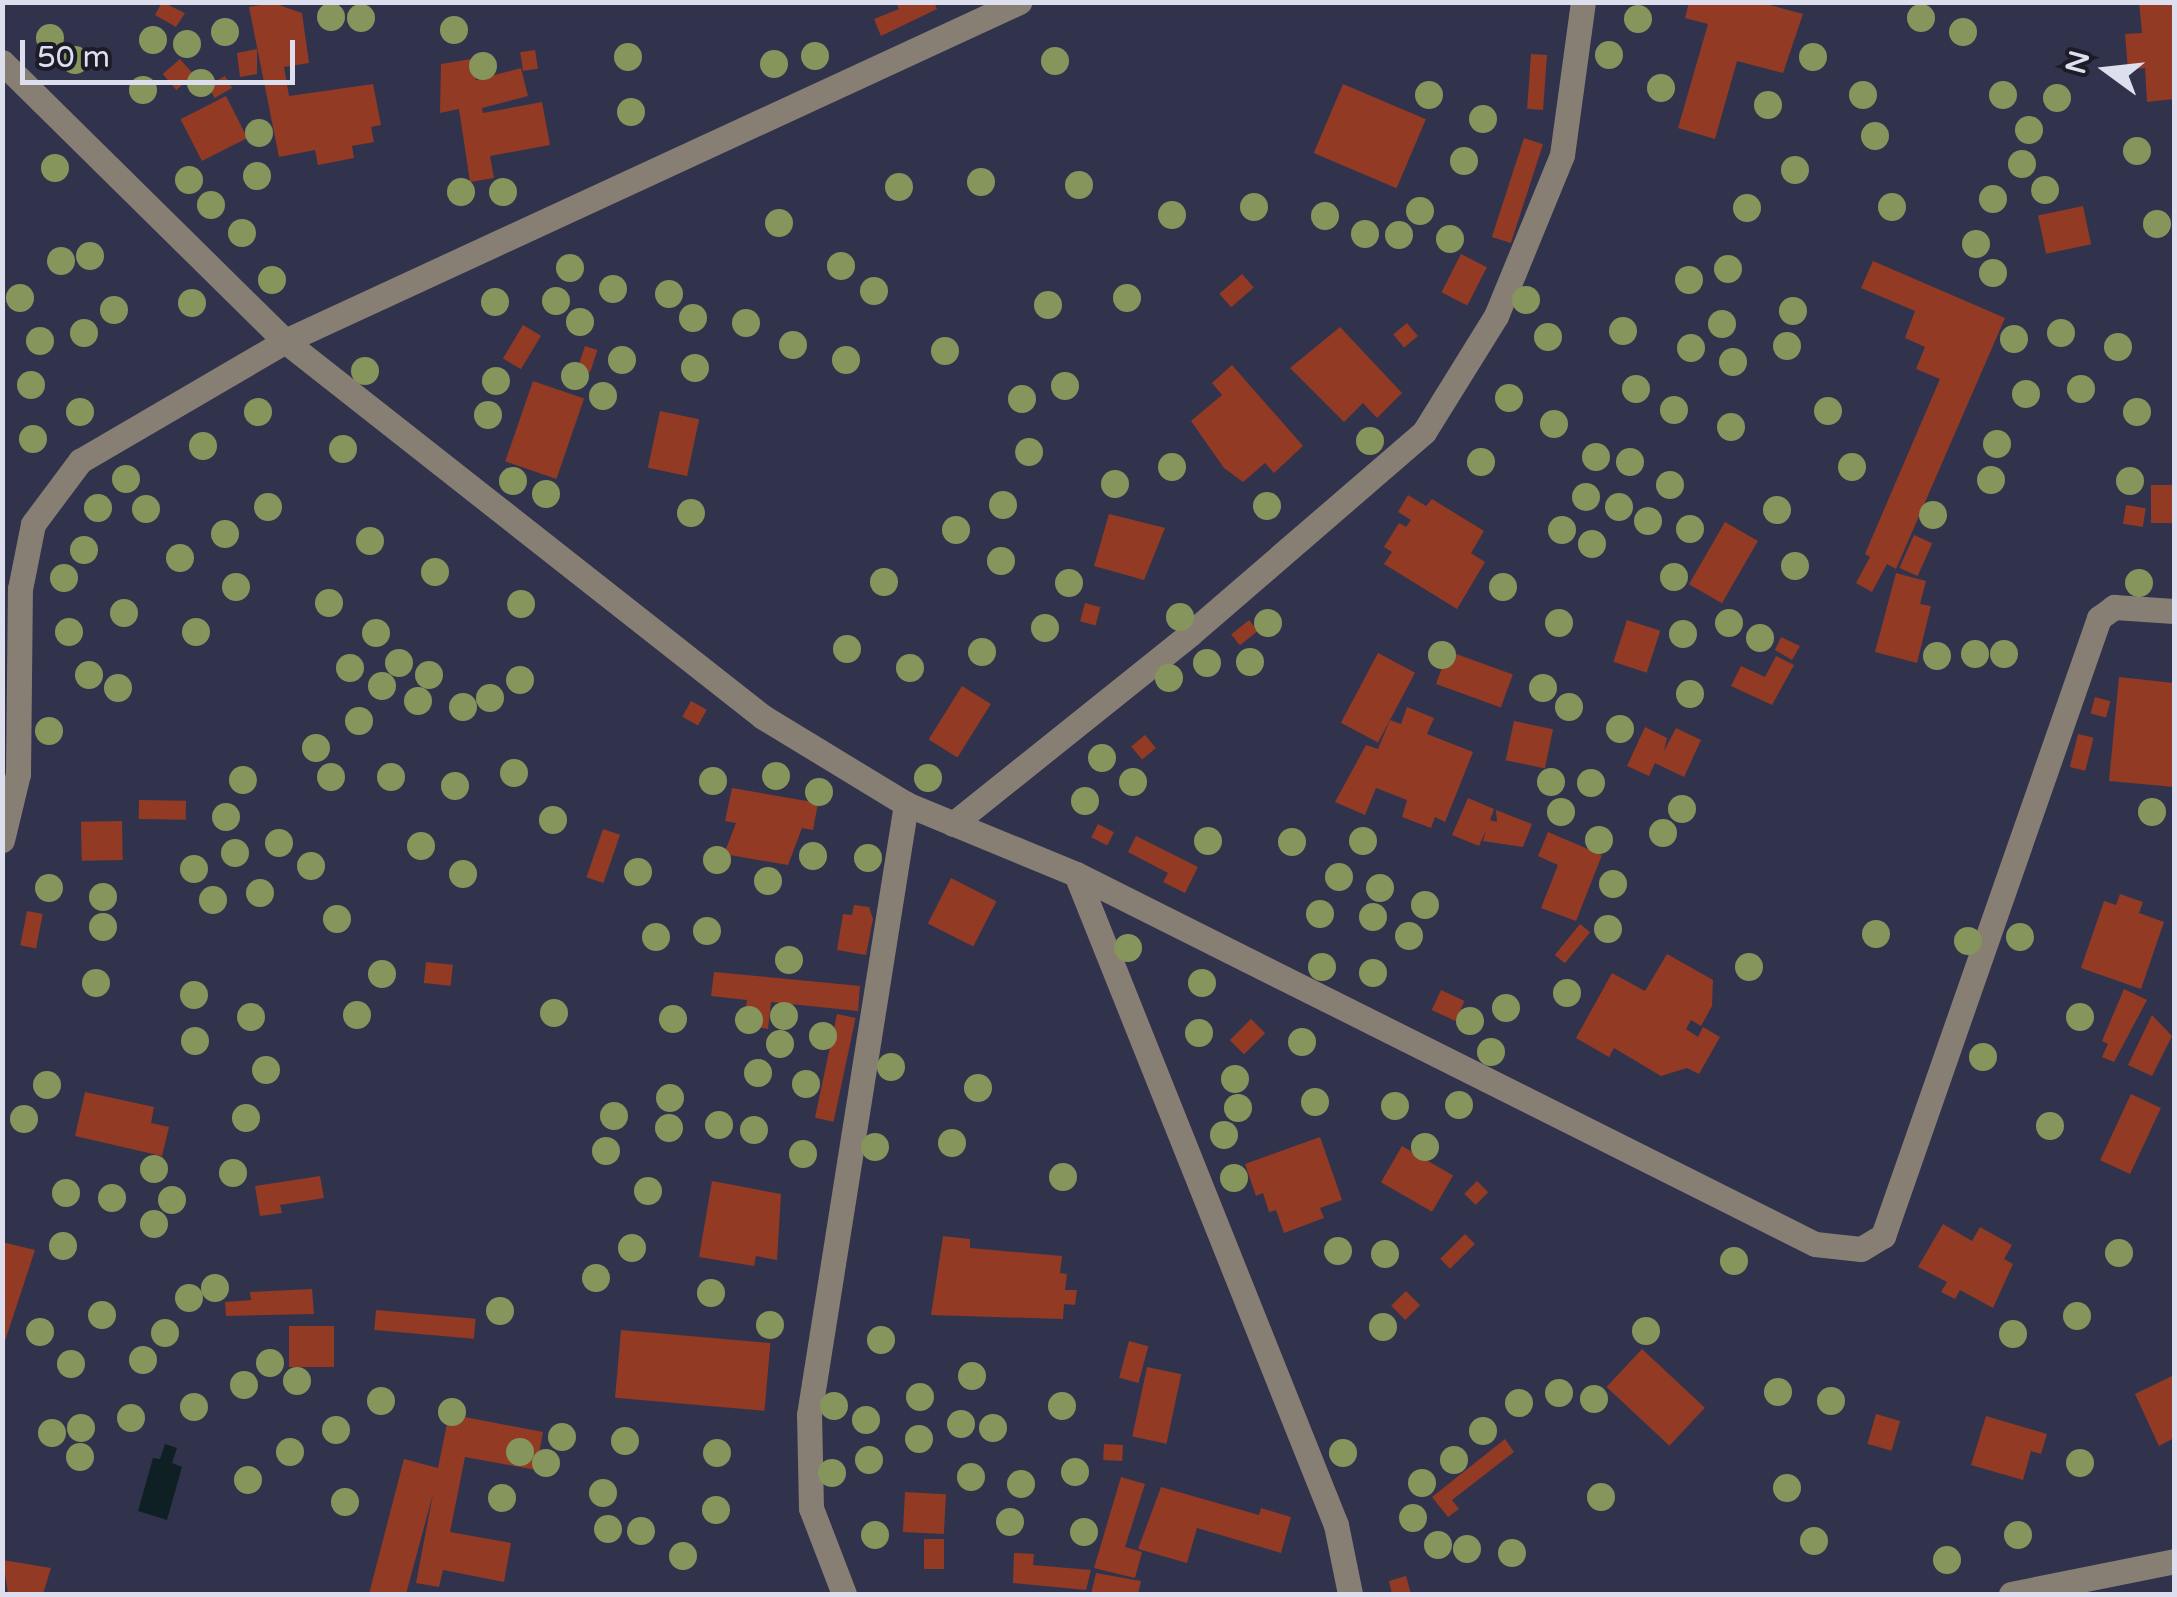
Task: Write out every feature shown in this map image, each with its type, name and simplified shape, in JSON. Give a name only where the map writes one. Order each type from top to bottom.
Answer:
[{"type":"street","points":[[2,840],[18,774],[20,589],[33,524],[80,461],[285,341],[1018,2]]},
{"type":"street","points":[[953,824],[1190,634],[1424,432],[1496,316],[1562,155],[1583,2]]},
{"type":"street","points":[[2,62],[285,341],[763,717],[906,804],[1076,874],[1815,1244],[1861,1249],[1883,1236],[2099,618],[2114,608],[2174,611]]},
{"type":"street","points":[[844,1594],[811,1508],[809,1415],[906,804]]},
{"type":"street","points":[[1076,874],[1336,1525],[1350,1594]]},
{"type":"street","points":[[2011,1594],[2174,1561]]},
{"type":"shaded area","points":[[165,1444],[177,1448],[172,1463],[182,1467],[167,1520],[138,1511],[153,1458],[160,1459]]},
{"type":"building","points":[[162,2],[185,13],[176,27],[155,15]]},
{"type":"building","points":[[896,2],[934,2],[937,9],[881,36],[874,19],[899,9]]},
{"type":"building","points":[[1689,2],[1758,2],[1803,14],[1783,73],[1737,61],[1715,139],[1678,128],[1708,24],[1685,18]]},
{"type":"building","points":[[2139,2],[2174,2],[2174,99],[2147,102],[2145,68],[2128,70],[2125,34],[2142,33]]},
{"type":"building","points":[[273,3],[302,13],[309,63],[284,67],[289,96],[373,84],[381,125],[371,127],[374,142],[352,146],[354,158],[318,165],[315,150],[279,157],[249,7]]},
{"type":"building","points":[[257,49],[257,74],[240,77],[237,53]]},
{"type":"building","points":[[535,50],[538,69],[523,71],[520,52]]},
{"type":"building","points":[[1531,54],[1547,55],[1543,110],[1527,109]]},
{"type":"building","points":[[180,59],[194,75],[176,90],[163,74]]},
{"type":"building","points":[[471,59],[476,80],[521,68],[528,96],[482,108],[483,113],[542,102],[550,145],[490,156],[494,178],[470,182],[459,109],[440,113],[441,64]]},
{"type":"building","points":[[225,76],[232,88],[215,98],[208,86]]},
{"type":"building","points":[[1343,84],[1426,119],[1397,188],[1314,153]]},
{"type":"building","points":[[226,96],[247,138],[202,161],[181,119]]},
{"type":"building","points":[[1524,138],[1543,144],[1511,243],[1492,237]]},
{"type":"building","points":[[2083,206],[2091,244],[2046,254],[2038,216]]},
{"type":"building","points":[[1461,254],[1487,267],[1467,305],[1441,292]]},
{"type":"building","points":[[1873,261],[2005,318],[1896,569],[1887,564],[1872,592],[1856,583],[1870,557],[1865,554],[1940,379],[1916,369],[1925,347],[1905,338],[1915,311],[1861,288]]},
{"type":"building","points":[[1242,274],[1254,288],[1231,307],[1219,294]]},
{"type":"building","points":[[1407,323],[1418,336],[1404,348],[1393,335]]},
{"type":"building","points":[[523,325],[541,336],[521,369],[503,358]]},
{"type":"building","points":[[1340,327],[1402,393],[1377,418],[1363,403],[1344,422],[1290,368]]},
{"type":"building","points":[[585,346],[597,350],[590,372],[578,368]]},
{"type":"building","points":[[1232,365],[1303,446],[1274,473],[1265,463],[1243,482],[1224,468],[1191,421],[1222,395],[1212,383]]},
{"type":"building","points":[[533,381],[584,399],[556,479],[505,461]]},
{"type":"building","points":[[660,411],[699,419],[687,476],[648,468]]},
{"type":"building","points":[[2151,485],[2174,485],[2174,523],[2151,523]]},
{"type":"building","points":[[1408,495],[1426,506],[1432,499],[1484,531],[1471,553],[1485,562],[1457,609],[1384,564],[1392,552],[1384,547],[1399,523],[1406,527],[1411,520],[1398,512]]},
{"type":"building","points":[[2126,505],[2146,508],[2143,527],[2123,524]]},
{"type":"building","points":[[1109,514],[1165,528],[1144,580],[1094,566]]},
{"type":"building","points":[[1725,522],[1758,541],[1722,603],[1689,584]]},
{"type":"building","points":[[1914,535],[1932,543],[1918,576],[1899,568]]},
{"type":"building","points":[[1896,573],[1926,581],[1920,604],[1931,606],[1917,663],[1875,652]]},
{"type":"building","points":[[1085,603],[1100,607],[1096,625],[1080,621]]},
{"type":"building","points":[[1249,620],[1258,631],[1240,645],[1231,634]]},
{"type":"building","points":[[1627,620],[1660,631],[1647,673],[1613,662]]},
{"type":"building","points":[[1781,637],[1800,646],[1792,660],[1775,650]]},
{"type":"building","points":[[1448,651],[1513,675],[1501,707],[1436,684]]},
{"type":"building","points":[[1378,653],[1415,673],[1378,742],[1341,723]]},
{"type":"building","points":[[1776,656],[1794,665],[1772,705],[1731,686],[1741,666],[1765,677]]},
{"type":"building","points":[[2119,677],[2174,683],[2174,787],[2109,781]]},
{"type":"building","points":[[962,686],[991,704],[957,757],[929,739]]},
{"type":"building","points":[[2095,697],[2110,701],[2106,718],[2091,713]]},
{"type":"building","points":[[691,701],[707,710],[698,725],[682,717]]},
{"type":"building","points":[[1407,707],[1434,718],[1427,734],[1473,752],[1445,822],[1435,817],[1431,828],[1402,817],[1407,800],[1376,788],[1365,815],[1335,802],[1366,745],[1378,749],[1390,720],[1401,724]]},
{"type":"building","points":[[1514,721],[1553,729],[1545,768],[1506,760]]},
{"type":"building","points":[[1645,727],[1667,738],[1664,751],[1676,728],[1701,740],[1684,777],[1655,763],[1649,776],[1627,766]]},
{"type":"building","points":[[2078,734],[2094,738],[2085,771],[2070,767]]},
{"type":"building","points":[[1145,735],[1156,748],[1142,760],[1131,747]]},
{"type":"building","points":[[732,788],[818,803],[813,830],[802,828],[788,865],[724,854],[736,823],[725,821]]},
{"type":"building","points":[[1468,798],[1494,809],[1490,820],[1497,822],[1496,810],[1532,824],[1523,847],[1483,841],[1486,830],[1479,846],[1452,835]]},
{"type":"building","points":[[139,800],[186,801],[186,820],[139,819]]},
{"type":"building","points":[[122,821],[123,860],[82,861],[81,822]]},
{"type":"building","points":[[1098,824],[1114,832],[1107,846],[1091,837]]},
{"type":"building","points":[[603,829],[620,835],[603,883],[586,877]]},
{"type":"building","points":[[1548,832],[1602,855],[1576,921],[1541,908],[1558,865],[1538,856]]},
{"type":"building","points":[[1136,836],[1198,867],[1185,893],[1163,882],[1168,873],[1128,852]]},
{"type":"building","points":[[951,878],[996,901],[973,947],[928,923]]},
{"type":"building","points":[[2120,894],[2143,902],[2139,913],[2164,922],[2141,989],[2081,968],[2104,901],[2116,905]]},
{"type":"building","points":[[854,905],[869,907],[873,919],[866,955],[837,950],[843,914],[852,915]]},
{"type":"building","points":[[27,911],[43,914],[36,948],[20,945]]},
{"type":"building","points":[[1580,924],[1590,932],[1565,963],[1555,955]]},
{"type":"building","points":[[1667,954],[1713,980],[1712,1006],[1701,1026],[1691,1020],[1686,1029],[1698,1037],[1703,1027],[1720,1037],[1699,1074],[1687,1068],[1661,1076],[1614,1048],[1609,1057],[1576,1038],[1612,973],[1645,991]]},
{"type":"building","points":[[426,962],[453,965],[451,986],[424,983]]},
{"type":"building","points":[[714,972],[860,986],[858,1011],[771,1002],[768,1029],[753,1026],[756,1014],[745,1012],[747,1000],[711,996]]},
{"type":"building","points":[[2124,989],[2147,1000],[2114,1062],[2102,1057],[2108,1044],[2102,1041]]},
{"type":"building","points":[[1441,990],[1465,1001],[1455,1021],[1432,1010]]},
{"type":"building","points":[[837,1014],[856,1018],[834,1122],[815,1118]]},
{"type":"building","points":[[2152,1015],[2172,1036],[2152,1076],[2128,1065]]},
{"type":"building","points":[[1251,1019],[1265,1033],[1244,1054],[1230,1040]]},
{"type":"building","points":[[85,1092],[154,1107],[151,1123],[169,1127],[162,1156],[75,1136]]},
{"type":"building","points":[[2131,1094],[2161,1108],[2130,1174],[2100,1160]]},
{"type":"building","points":[[1320,1137],[1342,1200],[1320,1208],[1324,1218],[1284,1233],[1276,1210],[1269,1212],[1263,1193],[1256,1196],[1245,1164]]},
{"type":"building","points":[[1402,1146],[1453,1176],[1432,1212],[1381,1182]]},
{"type":"building","points":[[320,1176],[324,1198],[280,1205],[282,1213],[260,1216],[255,1186]]},
{"type":"building","points":[[712,1181],[781,1194],[777,1260],[756,1256],[754,1266],[699,1257]]},
{"type":"building","points":[[1477,1181],[1488,1192],[1476,1205],[1464,1194]]},
{"type":"building","points":[[1943,1224],[1972,1241],[1980,1227],[2012,1245],[2004,1259],[2013,1264],[1993,1308],[1960,1290],[1955,1299],[1941,1292],[1947,1282],[1918,1267]]},
{"type":"building","points":[[1465,1234],[1475,1244],[1450,1269],[1440,1259]]},
{"type":"building","points":[[943,1236],[970,1239],[970,1248],[1062,1256],[1060,1273],[1067,1274],[1065,1290],[1077,1290],[1075,1305],[1064,1304],[1063,1319],[931,1315]]},
{"type":"building","points":[[2,1242],[35,1250],[4,1344],[2,1344]]},
{"type":"building","points":[[312,1289],[314,1314],[226,1316],[225,1302],[251,1300],[250,1292]]},
{"type":"building","points":[[1406,1291],[1420,1305],[1405,1320],[1391,1306]]},
{"type":"building","points":[[376,1310],[476,1319],[474,1339],[374,1330]]},
{"type":"building","points":[[289,1326],[334,1326],[334,1367],[289,1367]]},
{"type":"building","points":[[621,1330],[770,1343],[765,1411],[615,1398]]},
{"type":"building","points":[[1129,1341],[1148,1346],[1138,1383],[1119,1378]]},
{"type":"building","points":[[1642,1349],[1705,1408],[1669,1446],[1607,1387]]},
{"type":"building","points":[[1147,1367],[1181,1374],[1166,1444],[1132,1436]]},
{"type":"building","points":[[2174,1375],[2174,1438],[2159,1446],[2135,1394]]},
{"type":"building","points":[[449,1414],[543,1432],[536,1470],[465,1457],[450,1532],[511,1543],[504,1582],[443,1570],[439,1587],[416,1583],[433,1494],[406,1594],[369,1594],[404,1459],[438,1468]]},
{"type":"building","points":[[1876,1414],[1900,1421],[1891,1451],[1867,1444]]},
{"type":"building","points":[[1986,1416],[2047,1434],[2041,1454],[2031,1451],[2023,1480],[1971,1465]]},
{"type":"building","points":[[1505,1439],[1514,1452],[1452,1500],[1459,1509],[1448,1517],[1432,1497]]},
{"type":"building","points":[[1104,1444],[1123,1445],[1122,1461],[1103,1460]]},
{"type":"building","points":[[1121,1477],[1145,1484],[1125,1547],[1142,1552],[1135,1578],[1094,1568]]},
{"type":"building","points":[[1161,1487],[1259,1515],[1261,1508],[1291,1517],[1281,1553],[1197,1528],[1187,1563],[1138,1549]]},
{"type":"building","points":[[905,1492],[946,1494],[944,1534],[903,1532]]},
{"type":"building","points":[[924,1539],[944,1539],[944,1569],[924,1569]]},
{"type":"building","points":[[1014,1553],[1034,1554],[1033,1565],[1091,1570],[1086,1590],[1013,1583]]},
{"type":"building","points":[[3,1560],[51,1568],[43,1594],[8,1593]]},
{"type":"building","points":[[1096,1573],[1141,1581],[1138,1594],[1091,1594]]},
{"type":"building","points":[[1406,1576],[1411,1594],[1392,1594],[1389,1581]]}]
